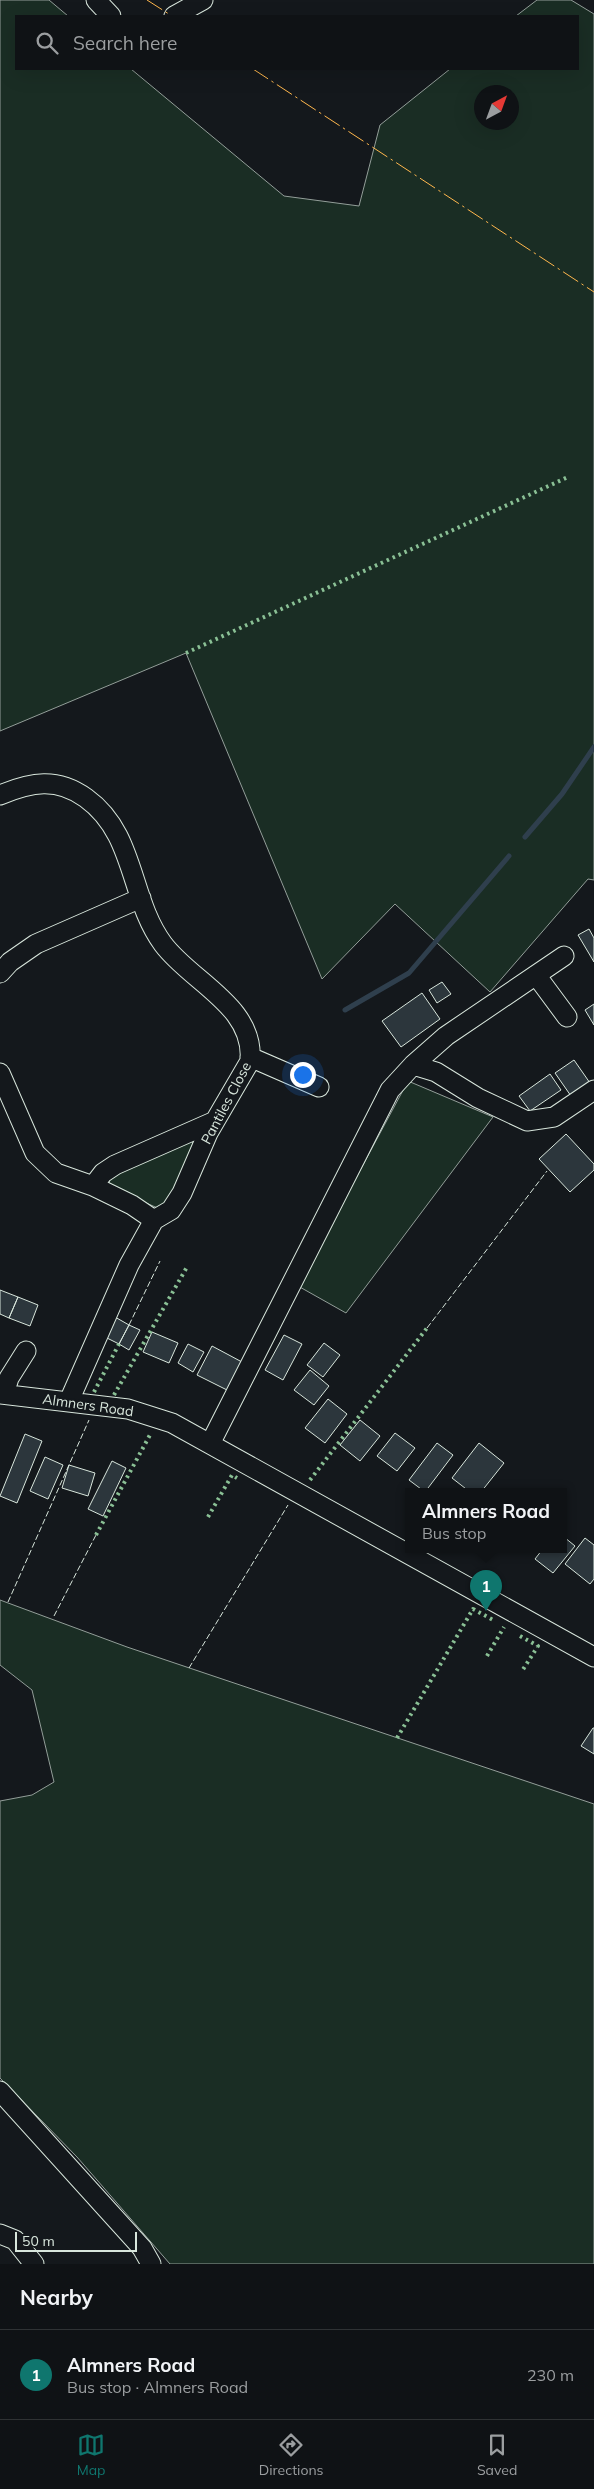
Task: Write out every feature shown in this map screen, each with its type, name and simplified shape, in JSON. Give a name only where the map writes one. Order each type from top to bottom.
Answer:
[{"type":"street","points":[[96,0],[110,15]]},
{"type":"street","points":[[176,15],[203,0]]},
{"type":"street","name":"Pantiles Close","points":[[0,795],[20,786],[60,784],[75,790],[105,813],[118,833],[156,934],[189,972],[218,994],[242,1022],[251,1049],[250,1061],[215,1121],[182,1192],[171,1210],[154,1220],[129,1265],[68,1401]]},
{"type":"street","points":[[0,973],[10,962],[36,944],[141,898]]},
{"type":"street","points":[[210,1444],[390,1090],[413,1065],[446,1036],[564,956]]},
{"type":"street","points":[[536,975],[567,1018]]},
{"type":"street","points":[[250,1057],[319,1087]]},
{"type":"street","points":[[413,1065],[436,1072],[478,1098],[527,1120],[554,1117],[594,1090]]},
{"type":"street","points":[[0,1073],[35,1153],[56,1173],[93,1186],[132,1205],[154,1220]]},
{"type":"street","points":[[93,1186],[103,1172],[115,1165],[215,1121]]},
{"type":"street","points":[[2,1394],[9,1378],[26,1351]]},
{"type":"street","name":"Almners Road","points":[[2,1394],[128,1409],[172,1423],[405,1552]]},
{"type":"street","name":"Almners Road","points":[[407,1553],[594,1657]]},
{"type":"street","points":[[0,2091],[142,2248],[151,2264]]},
{"type":"street","points":[[0,2234],[15,2240],[34,2264]]},
{"type":"green space","points":[[0,0],[49,0],[67,15],[15,15],[15,70],[132,70],[284,196],[359,206],[380,125],[449,70],[579,70],[579,15],[517,15],[537,0],[571,0],[594,14],[594,880],[588,879],[490,992],[395,904],[322,979],[186,653],[0,731]]},
{"type":"green space","points":[[408,1081],[493,1117],[346,1313],[298,1286]]},
{"type":"green space","points":[[200,1133],[172,1199],[160,1209],[116,1190],[109,1183],[110,1178]]},
{"type":"green space","points":[[0,1600],[127,1647],[594,1804],[594,2264],[170,2264],[77,2157],[0,2078],[0,1801],[32,1795],[54,1782],[32,1690],[0,1665]]},
{"type":"building","points":[[589,929],[594,938],[594,962],[578,935]]},
{"type":"building","points":[[442,982],[451,994],[437,1003],[429,990]]},
{"type":"building","points":[[422,993],[440,1019],[401,1047],[382,1021]]},
{"type":"building","points":[[594,1004],[594,1025],[585,1010]]},
{"type":"building","points":[[574,1060],[590,1083],[571,1096],[555,1073]]},
{"type":"building","points":[[550,1074],[561,1090],[530,1111],[519,1096]]},
{"type":"building","points":[[566,1134],[594,1164],[594,1170],[570,1192],[539,1159]]},
{"type":"building","points":[[0,1290],[18,1297],[9,1318],[0,1314]]},
{"type":"building","points":[[18,1297],[38,1305],[30,1326],[9,1318]]},
{"type":"building","points":[[115,1317],[129,1325],[119,1344],[105,1337]]},
{"type":"building","points":[[129,1325],[140,1330],[129,1350],[119,1344]]},
{"type":"building","points":[[152,1332],[178,1343],[169,1363],[143,1352]]},
{"type":"building","points":[[284,1335],[302,1344],[283,1380],[265,1370]]},
{"type":"building","points":[[324,1343],[340,1355],[323,1377],[307,1365]]},
{"type":"building","points":[[188,1344],[204,1352],[193,1372],[178,1363]]},
{"type":"building","points":[[212,1346],[242,1362],[227,1390],[197,1375]]},
{"type":"building","points":[[310,1370],[329,1386],[314,1405],[294,1390]]},
{"type":"building","points":[[328,1399],[347,1414],[325,1443],[305,1428]]},
{"type":"building","points":[[360,1420],[380,1436],[360,1461],[340,1445]]},
{"type":"building","points":[[395,1433],[415,1448],[397,1471],[377,1456]]},
{"type":"building","points":[[25,1434],[42,1441],[17,1503],[0,1496]]},
{"type":"building","points":[[437,1443],[453,1455],[428,1488],[420,1488],[409,1480]]},
{"type":"building","points":[[479,1443],[504,1463],[484,1488],[465,1488],[452,1478]]},
{"type":"building","points":[[45,1457],[63,1465],[48,1499],[30,1491]]},
{"type":"building","points":[[112,1461],[126,1468],[103,1516],[88,1509]]},
{"type":"building","points":[[69,1465],[95,1473],[88,1496],[62,1488]]},
{"type":"building","points":[[585,1538],[594,1545],[594,1579],[590,1584],[565,1564]]},
{"type":"building","points":[[567,1539],[575,1546],[553,1573],[535,1559],[540,1553],[567,1553]]},
{"type":"building","points":[[594,1728],[594,1754],[581,1746]]},
{"type":"waterway","points":[[525,837],[562,794],[594,747]]},
{"type":"waterway","points":[[345,1010],[409,973],[509,856]]},
{"type":"hedge","points":[[186,653],[568,477]]},
{"type":"hedge","points":[[114,1395],[187,1267]]},
{"type":"hedge","points":[[310,1480],[427,1328]]},
{"type":"hedge","points":[[94,1392],[119,1344]]},
{"type":"hedge","points":[[96,1535],[151,1433]]},
{"type":"hedge","points":[[208,1517],[232,1475],[237,1478]]},
{"type":"hedge","points":[[397,1738],[473,1609],[495,1621]]},
{"type":"hedge","points":[[487,1656],[504,1627]]},
{"type":"hedge","points":[[520,1636],[538,1646],[522,1671]]},
{"type":"fence","points":[[427,1328],[547,1171]]},
{"type":"fence","points":[[129,1325],[160,1261]]},
{"type":"fence","points":[[8,1602],[89,1420]]},
{"type":"fence","points":[[189,1668],[288,1505]]},
{"type":"fence","points":[[54,1616],[96,1535]]},
{"type":"power","points":[[147,0],[170,15]]},
{"type":"power","points":[[255,70],[594,292]]},
{"type":"place","name":"Almners Road","points":[[486,1611]]}]
